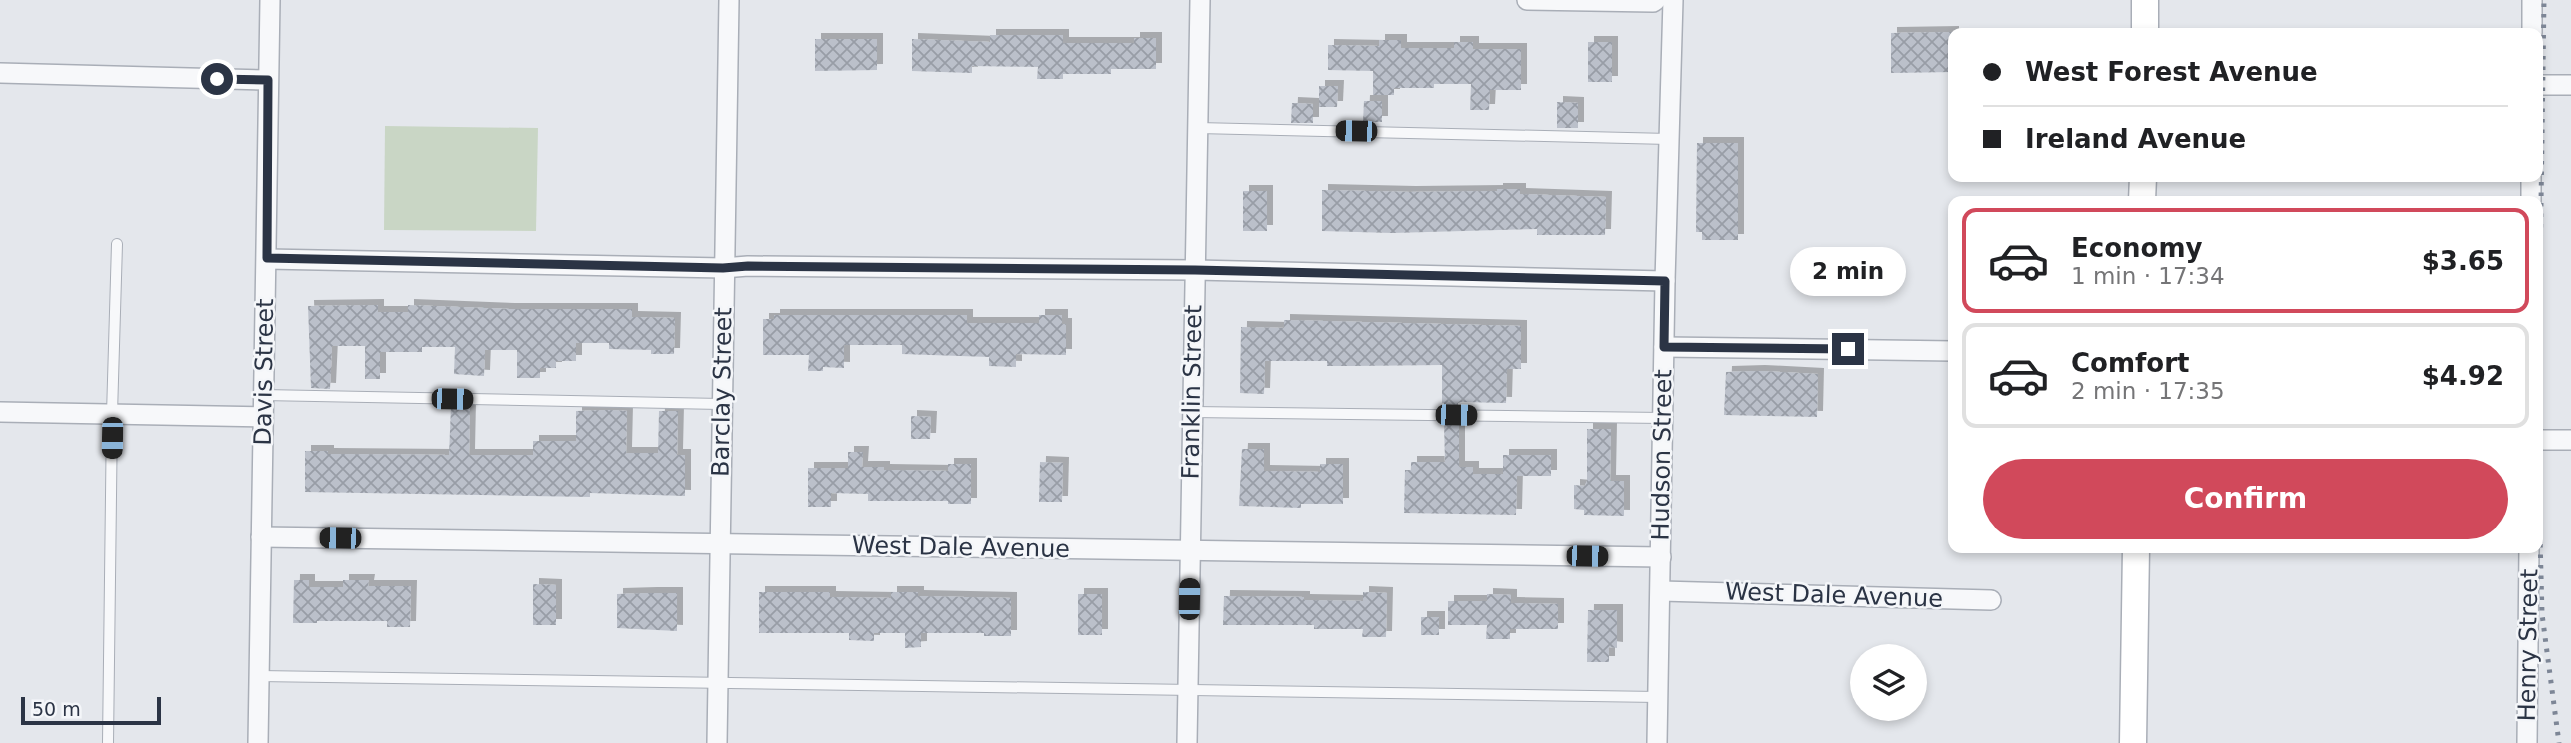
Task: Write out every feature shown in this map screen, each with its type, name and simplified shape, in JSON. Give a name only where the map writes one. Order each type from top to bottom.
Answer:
[{"type":"street","name":"Davis Street","points":[[258,743],[270,0]]},
{"type":"street","name":"Barclay Street","points":[[717,743],[729,0]]},
{"type":"street","name":"Franklin Street","points":[[1187,743],[1200,0]]},
{"type":"street","points":[[1527,0],[1656,0]]},
{"type":"street","name":"Hudson Street","points":[[1657,743],[1658,697],[1669,591],[1661,557],[1673,0]]},
{"type":"street","points":[[2145,0],[2145,28]]},
{"type":"street","points":[[2532,0],[2532,28]]},
{"type":"street","points":[[0,73],[268,80]]},
{"type":"street","points":[[2543,85],[2571,85]]},
{"type":"street","points":[[267,258],[723,268],[762,266],[1195,270],[1665,281]]},
{"type":"street","points":[[1664,347],[1948,351]]},
{"type":"street","points":[[0,412],[263,416]]},
{"type":"street","points":[[2543,440],[2571,440]]},
{"type":"street","name":"West Dale Avenue","points":[[261,537],[1661,557]]},
{"type":"street","points":[[2133,743],[2137,553]]},
{"type":"street","name":"Henry Street","points":[[2527,743],[2529,553]]},
{"type":"street","name":"West Dale Avenue","points":[[1669,591],[1991,600]]},
{"type":"lane","points":[[1198,128],[1669,139]]},
{"type":"lane","points":[[108,743],[117,244]]},
{"type":"lane","points":[[263,395],[721,404]]},
{"type":"lane","points":[[1192,412],[1663,418]]},
{"type":"lane","points":[[259,676],[1658,697]]},
{"type":"green space","points":[[385,126],[538,128],[536,231],[384,230]]},
{"type":"building","points":[[1948,32],[1948,72],[1891,73],[1891,33]]},
{"type":"building","points":[[990,35],[1063,35],[1063,43],[1134,43],[1134,38],[1156,38],[1156,69],[1111,69],[1111,74],[1063,74],[1063,79],[1037,79],[1038,67],[972,66],[972,73],[912,71],[912,39],[990,42]]},
{"type":"building","points":[[815,39],[877,39],[877,70],[815,71]]},
{"type":"building","points":[[1379,40],[1401,40],[1401,48],[1454,48],[1454,42],[1473,42],[1473,49],[1521,49],[1521,90],[1490,90],[1489,110],[1470,110],[1471,84],[1394,88],[1394,95],[1373,95],[1373,71],[1328,70],[1328,45],[1379,46]]},
{"type":"building","points":[[1588,42],[1612,42],[1612,82],[1588,82]]},
{"type":"building","points":[[1319,86],[1338,86],[1337,107],[1319,107]]},
{"type":"building","points":[[1364,101],[1382,101],[1382,122],[1363,122]]},
{"type":"building","points":[[1557,102],[1578,103],[1578,128],[1557,128]]},
{"type":"building","points":[[1292,103],[1313,104],[1313,123],[1291,123]]},
{"type":"building","points":[[1697,143],[1738,143],[1738,240],[1702,240],[1702,232],[1696,232]]},
{"type":"building","points":[[1520,189],[1520,194],[1606,197],[1605,235],[1537,235],[1537,229],[1392,233],[1322,231],[1322,190],[1410,192]]},
{"type":"building","points":[[1243,191],[1267,191],[1267,231],[1243,231]]},
{"type":"building","points":[[378,305],[378,312],[408,312],[408,305],[509,309],[632,309],[632,317],[675,318],[674,354],[651,354],[651,350],[609,349],[609,343],[576,343],[576,361],[556,361],[556,368],[540,368],[540,378],[517,378],[517,350],[485,350],[484,376],[454,374],[455,347],[422,347],[422,352],[380,352],[380,379],[365,379],[365,346],[332,346],[330,389],[311,388],[308,306]]},
{"type":"building","points":[[774,315],[967,315],[967,323],[1039,323],[1039,315],[1062,315],[1062,324],[1066,324],[1066,355],[1016,354],[1016,367],[989,366],[989,357],[902,354],[902,345],[844,345],[844,368],[823,367],[823,371],[808,371],[809,355],[763,355],[763,319],[774,319]]},
{"type":"building","points":[[1284,320],[1521,326],[1521,369],[1507,369],[1506,403],[1461,402],[1458,403],[1458,408],[1444,408],[1442,403],[1442,365],[1327,366],[1327,361],[1265,361],[1264,394],[1240,393],[1241,327],[1284,328]]},
{"type":"building","points":[[1726,372],[1818,374],[1817,417],[1724,415]]},
{"type":"building","points":[[451,406],[470,407],[469,455],[533,455],[533,441],[576,441],[576,411],[608,410],[627,411],[626,453],[658,453],[659,411],[678,411],[677,455],[685,455],[685,496],[305,492],[305,451],[328,451],[328,454],[449,455]]},
{"type":"building","points":[[911,416],[931,417],[930,439],[911,439]]},
{"type":"building","points":[[1444,423],[1459,423],[1459,467],[1473,467],[1473,474],[1503,474],[1503,455],[1551,455],[1551,476],[1517,476],[1516,515],[1404,513],[1405,470],[1411,470],[1411,462],[1445,462]]},
{"type":"building","points":[[1587,429],[1611,429],[1610,481],[1624,481],[1624,516],[1584,515],[1584,510],[1574,509],[1574,485],[1585,486],[1587,481]]},
{"type":"building","points":[[1242,449],[1264,449],[1264,471],[1320,472],[1320,464],[1343,464],[1343,504],[1301,504],[1301,508],[1239,506]]},
{"type":"building","points":[[848,452],[863,452],[862,467],[884,467],[884,470],[948,471],[948,464],[971,464],[971,504],[948,504],[948,501],[868,501],[868,494],[831,493],[831,507],[808,507],[808,468],[848,468]]},
{"type":"building","points":[[1040,462],[1063,463],[1062,502],[1039,502]]},
{"type":"building","points":[[294,580],[309,580],[309,587],[343,587],[343,580],[369,580],[368,586],[411,586],[410,627],[387,627],[387,621],[293,623]]},
{"type":"building","points":[[533,584],[556,585],[556,625],[533,625]]},
{"type":"building","points":[[759,592],[830,592],[830,597],[891,598],[891,592],[918,592],[918,596],[1011,598],[1011,636],[921,633],[921,647],[905,648],[905,633],[874,633],[874,641],[849,640],[849,633],[759,633]]},
{"type":"building","points":[[1363,592],[1387,593],[1386,637],[1362,637],[1363,629],[1314,629],[1314,625],[1223,625],[1224,596],[1363,601]]},
{"type":"building","points":[[677,593],[677,631],[617,628],[617,594]]},
{"type":"building","points":[[1078,594],[1102,594],[1102,635],[1078,635]]},
{"type":"building","points":[[1487,594],[1511,595],[1511,603],[1558,604],[1558,629],[1510,629],[1510,639],[1486,639],[1487,625],[1448,625],[1448,601],[1487,601]]},
{"type":"building","points":[[1588,610],[1617,610],[1617,648],[1609,647],[1609,662],[1587,662]]},
{"type":"building","points":[[1421,617],[1439,617],[1439,635],[1421,635]]},
{"type":"railway","points":[[2543,68],[2544,0]]},
{"type":"railway","points":[[2541,182],[2541,196]]},
{"type":"railway","points":[[2540,553],[2542,614],[2559,743]]},
{"type":"route","points":[[217,79],[268,80],[267,258],[723,268],[748,266],[1195,270],[1665,281],[1664,347],[1848,349]]}]
